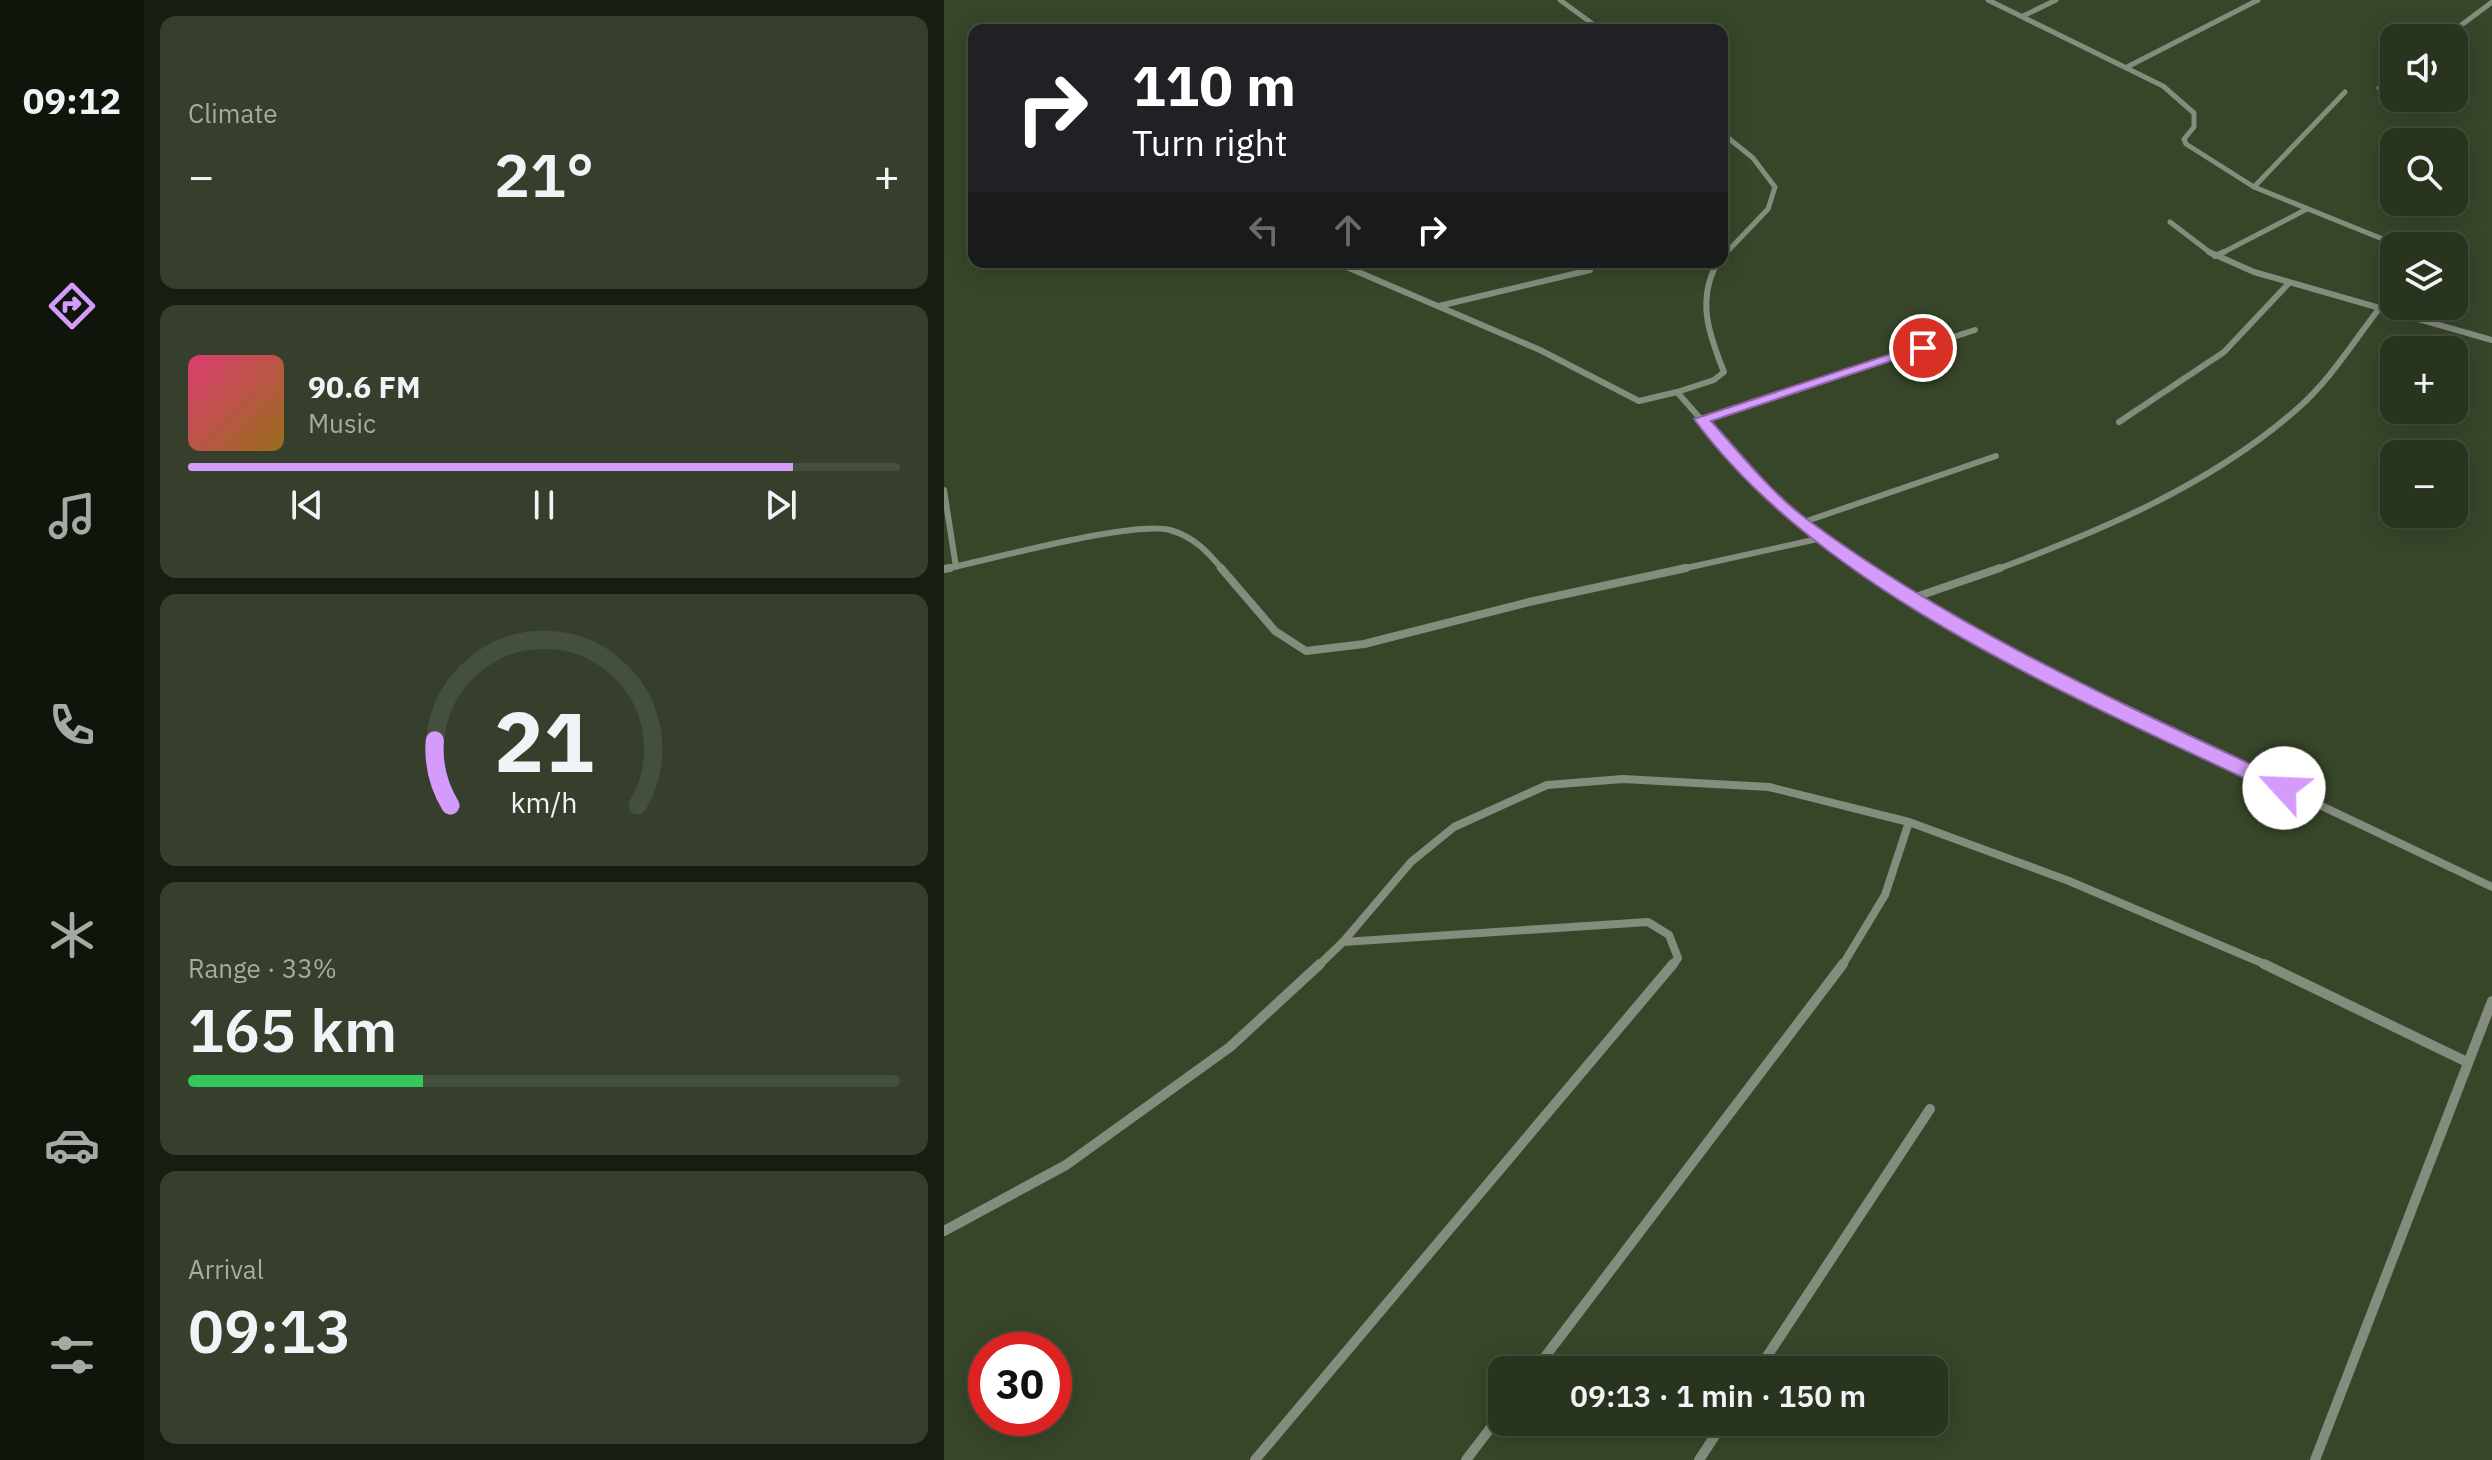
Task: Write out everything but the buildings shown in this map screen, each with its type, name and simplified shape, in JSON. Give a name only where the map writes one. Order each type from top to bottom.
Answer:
[{"type":"street","points":[[1560,0],[1593,24]]},
{"type":"street","points":[[1988,0],[2163,86],[2190,108],[2195,121],[2184,139],[2186,144],[2254,187],[2380,238]]},
{"type":"street","points":[[2023,16],[2056,0]]},
{"type":"street","points":[[2127,67],[2258,0]]},
{"type":"street","points":[[2463,24],[2492,2]]},
{"type":"street","points":[[2254,187],[2345,92]]},
{"type":"street","points":[[1728,138],[1753,158],[1775,187],[1768,209],[1728,251]]},
{"type":"street","points":[[2215,256],[2307,209]]},
{"type":"street","points":[[1913,598],[1999,571],[2105,527],[2219,464],[2284,419],[2336,369],[2378,310],[2215,256],[2170,222]]},
{"type":"street","points":[[1349,268],[1540,350],[1639,401],[1714,380],[1724,372],[1705,315],[1705,292],[1715,268]]},
{"type":"street","points":[[1438,307],[1590,270]]},
{"type":"street","points":[[2119,422],[2224,352],[2289,283]]},
{"type":"street","points":[[2417,320],[2492,340]]},
{"type":"street","points":[[1701,419],[1975,330]]},
{"type":"street","points":[[1677,392],[1763,490],[1801,523],[1913,598],[2048,676],[2492,887]]},
{"type":"street","points":[[1801,523],[1996,456]]},
{"type":"street","points":[[944,490],[956,567]]},
{"type":"street","points":[[944,569],[1129,530],[1151,528],[1182,532],[1199,542],[1275,631],[1306,651],[1364,644],[1529,602],[1822,538]]},
{"type":"street","points":[[944,1231],[1066,1165],[1230,1047],[1343,942],[1411,862],[1454,827],[1547,785],[1623,779],[1769,787],[1909,822],[2069,881],[2258,961],[2467,1062]]},
{"type":"street","points":[[1546,1356],[1849,956],[1885,895],[1909,822]]},
{"type":"street","points":[[1255,1460],[1678,958],[1677,943],[1665,930],[1648,922],[1343,942]]},
{"type":"street","points":[[2315,1460],[2492,1001]]},
{"type":"street","points":[[1767,1356],[1930,1109]]},
{"type":"street","points":[[1466,1460],[1488,1431]]},
{"type":"street","points":[[1699,1460],[1715,1436]]},
{"type":"route","points":[[1923,348],[1701,419],[1763,490],[1801,523],[1913,598],[2048,676],[2284,788]]}]
